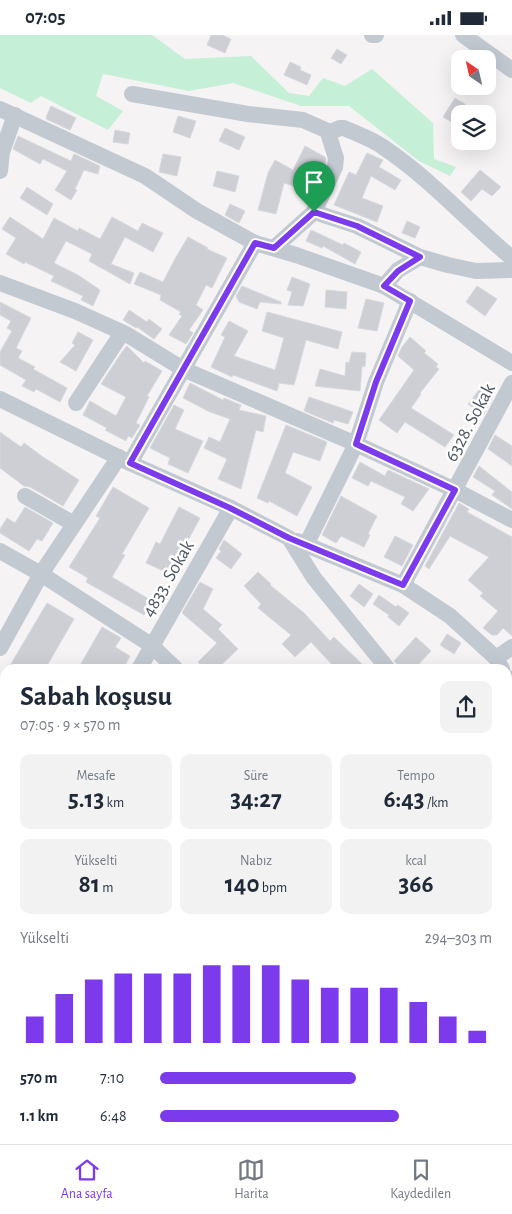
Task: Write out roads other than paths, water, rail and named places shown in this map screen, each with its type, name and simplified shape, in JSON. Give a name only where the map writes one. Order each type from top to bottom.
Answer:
[{"type":"street","points":[[464,35],[512,70]]},
{"type":"street","points":[[132,94],[248,114],[303,120],[330,132],[344,128],[382,145],[430,182],[512,258]]},
{"type":"street","points":[[0,171],[8,112],[145,176],[197,211],[255,243],[384,286],[512,363]]},
{"type":"street","points":[[274,248],[314,212],[335,167],[336,158],[329,136],[330,132]]},
{"type":"street","points":[[314,212],[357,226],[420,257],[476,271],[512,270]]},
{"type":"street","points":[[0,648],[40,574],[74,524],[124,460],[182,369],[255,243]]},
{"type":"street","points":[[384,286],[398,271],[420,257]]},
{"type":"street","points":[[0,283],[75,311],[122,333],[182,369],[356,444],[455,490],[512,520]]},
{"type":"street","points":[[306,545],[356,444],[376,382],[410,301]]},
{"type":"street","points":[[76,403],[122,333]]},
{"type":"street","name":"6328. Sokak","points":[[403,585],[512,383]]},
{"type":"street","points":[[0,399],[289,538],[403,585],[450,616],[499,663],[512,647]]},
{"type":"street","points":[[25,496],[74,524]]},
{"type":"street","name":"4833. Sokak","points":[[142,664],[230,508]]},
{"type":"street","points":[[289,538],[314,578],[384,664]]},
{"type":"street","points":[[0,551],[40,574],[151,645],[171,664]]}]
